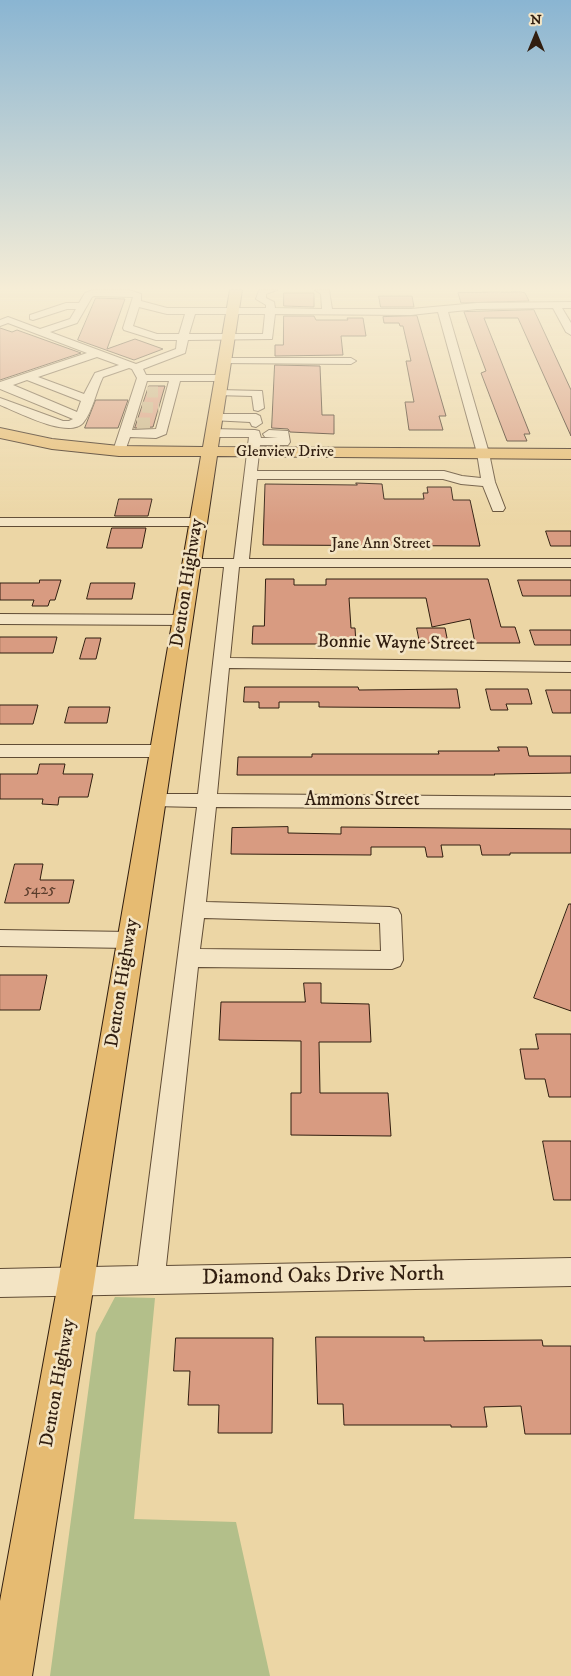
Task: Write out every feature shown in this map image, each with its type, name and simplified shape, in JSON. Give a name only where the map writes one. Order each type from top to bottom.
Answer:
[{"type":"main road","name":"Denton Highway","points":[[9,1676],[76,1283],[199,522],[210,443],[224,371]]},
{"type":"main road","name":"Glenview Drive","points":[[0,433],[52,444],[120,451],[210,443],[255,430],[483,454],[571,454]]},
{"type":"street","points":[[2,386],[53,368]]},
{"type":"street","points":[[132,368],[175,378],[234,368]]},
{"type":"street","points":[[0,400],[61,425],[72,425],[78,422],[99,376],[140,368]]},
{"type":"street","points":[[258,380],[259,368]]},
{"type":"street","points":[[459,368],[483,454],[488,482],[498,508]]},
{"type":"street","points":[[120,451],[137,409],[136,370]]},
{"type":"street","points":[[28,377],[88,399]]},
{"type":"street","points":[[137,409],[156,434],[162,431],[163,408],[175,378]]},
{"type":"street","points":[[2,386],[80,417]]},
{"type":"street","points":[[150,1281],[207,800],[220,663],[251,475],[258,393],[219,393]]},
{"type":"street","points":[[210,443],[255,430],[270,418],[269,434],[284,434],[284,442],[255,430],[241,418],[215,418]]},
{"type":"street","points":[[240,434],[241,418]]},
{"type":"street","points":[[251,475],[444,475],[461,480],[488,482]]},
{"type":"street","points":[[0,522],[199,522]]},
{"type":"street","name":"Jane Ann Street","points":[[192,563],[571,563]]},
{"type":"street","points":[[0,620],[182,620]]},
{"type":"street","name":"Bonnie Wayne Street","points":[[220,663],[571,666]]},
{"type":"street","points":[[0,751],[161,751]]},
{"type":"street","name":"Ammons Street","points":[[153,800],[571,802]]},
{"type":"street","points":[[188,958],[392,960],[390,915],[194,910]]},
{"type":"street","points":[[0,938],[130,940]]},
{"type":"street","name":"Diamond Oaks Drive North","points":[[0,1283],[571,1272]]},
{"type":"green space","points":[[115,1297],[155,1298],[134,1519],[236,1522],[270,1676],[50,1676],[96,1333]]},
{"type":"building","points":[[0,368],[35,368],[0,380]]},
{"type":"building","points":[[275,368],[320,368],[322,415],[334,415],[334,434],[290,432],[288,429],[272,428]]},
{"type":"building","points":[[407,368],[432,368],[446,416],[439,416],[443,430],[409,430],[405,402],[414,402]]},
{"type":"building","points":[[485,368],[504,368],[530,434],[524,434],[527,441],[507,441],[481,373],[486,371]]},
{"type":"building","points":[[541,368],[561,368],[571,390],[571,436]]},
{"type":"building","points":[[149,386],[165,386],[153,427],[135,428]]},
{"type":"building","points":[[96,400],[128,400],[118,428],[85,428]]},
{"type":"building","points":[[356,483],[382,484],[384,499],[424,499],[423,493],[428,493],[427,487],[451,487],[453,500],[470,500],[480,546],[263,545],[265,484],[357,485]]},
{"type":"building","points":[[119,499],[152,499],[148,516],[115,516]]},
{"type":"building","points":[[112,528],[146,528],[142,548],[107,548]]},
{"type":"building","points":[[546,531],[571,531],[571,546],[551,546]]},
{"type":"building","points":[[266,579],[294,579],[294,585],[326,585],[326,579],[488,579],[501,627],[515,627],[520,643],[475,643],[470,619],[432,627],[426,598],[349,598],[351,628],[355,628],[356,644],[252,644],[253,626],[264,626]]},
{"type":"building","points":[[40,580],[61,580],[55,600],[50,600],[48,606],[32,606],[34,600],[0,600],[0,583],[39,583]]},
{"type":"building","points":[[518,580],[571,580],[571,596],[523,596]]},
{"type":"building","points":[[91,583],[135,583],[132,599],[87,599]]},
{"type":"building","points":[[417,628],[445,628],[448,643],[420,643]]},
{"type":"building","points":[[530,630],[571,630],[571,645],[535,645]]},
{"type":"building","points":[[0,637],[57,637],[53,653],[0,653]]},
{"type":"building","points":[[86,638],[101,638],[96,659],[80,659]]},
{"type":"building","points":[[245,687],[358,687],[359,690],[457,689],[460,708],[319,707],[319,702],[279,702],[279,708],[259,708],[259,702],[244,702]]},
{"type":"building","points":[[486,689],[528,689],[532,704],[506,704],[508,710],[491,710]]},
{"type":"building","points":[[546,690],[571,690],[571,713],[553,713]]},
{"type":"building","points":[[0,705],[38,705],[33,724],[0,724]]},
{"type":"building","points":[[69,707],[110,707],[107,723],[65,723]]},
{"type":"building","points":[[498,747],[527,747],[529,756],[571,756],[571,773],[495,775],[237,775],[238,757],[312,757],[312,754],[439,754],[438,751],[499,751]]},
{"type":"building","points":[[40,764],[65,764],[63,774],[93,774],[88,797],[59,797],[58,805],[42,804],[43,799],[0,799],[0,774],[37,774]]},
{"type":"building","points":[[288,827],[288,833],[341,834],[341,827],[571,829],[571,853],[482,855],[480,845],[441,845],[443,857],[427,857],[425,847],[371,847],[371,855],[231,854],[232,828]]},
{"type":"building","points":[[15,864],[43,864],[40,880],[74,880],[69,903],[5,903]]},
{"type":"building","points":[[569,904],[571,904],[571,1011],[534,998]]},
{"type":"building","points":[[0,975],[47,975],[40,1010],[0,1010]]},
{"type":"building","points":[[304,983],[321,983],[321,1003],[369,1004],[371,1042],[319,1042],[320,1093],[388,1093],[391,1136],[291,1135],[291,1093],[301,1093],[301,1041],[219,1040],[221,1002],[305,1002]]},
{"type":"building","points":[[536,1034],[571,1034],[571,1097],[549,1097],[545,1079],[525,1079],[520,1049],[538,1049]]},
{"type":"building","points":[[543,1141],[571,1141],[571,1200],[554,1200]]},
{"type":"building","points":[[316,1337],[424,1337],[424,1341],[542,1340],[543,1346],[571,1346],[571,1434],[525,1434],[521,1406],[484,1407],[487,1427],[344,1425],[343,1404],[318,1404]]},
{"type":"building","points":[[176,1338],[273,1338],[272,1433],[218,1433],[219,1405],[188,1405],[190,1371],[174,1371]]},
{"type":"tunnel","points":[[147,392],[163,392]]},
{"type":"tunnel","points":[[142,407],[159,408]]},
{"type":"tunnel","points":[[137,424],[154,424]]}]
